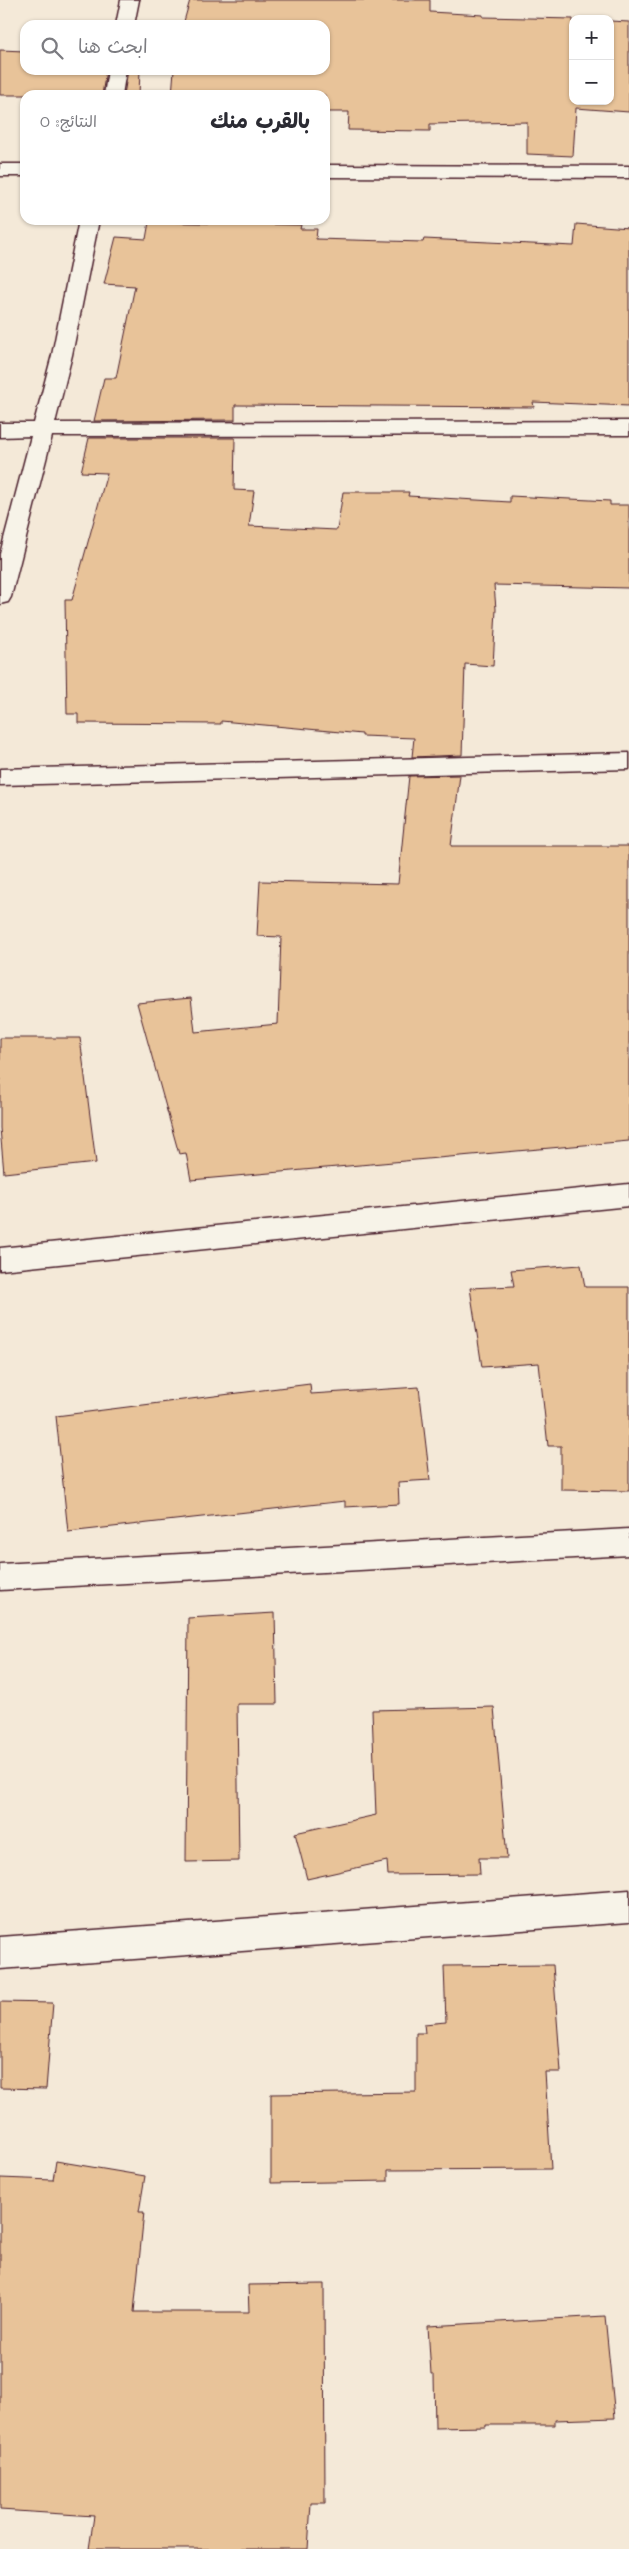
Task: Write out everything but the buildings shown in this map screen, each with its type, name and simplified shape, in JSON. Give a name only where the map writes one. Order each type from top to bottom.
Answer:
[{"type":"street","points":[[127,20],[130,0]]},
{"type":"street","points":[[114,90],[116,75]]},
{"type":"street","points":[[0,170],[20,170]]},
{"type":"street","points":[[330,171],[629,172]]},
{"type":"street","points":[[1,590],[62,355],[88,225]]},
{"type":"street","points":[[0,430],[629,428]]},
{"type":"street","points":[[0,777],[629,762]]},
{"type":"street","points":[[0,1260],[629,1195]]},
{"type":"street","points":[[0,1577],[629,1542]]},
{"type":"street","points":[[0,1953],[629,1906]]}]
